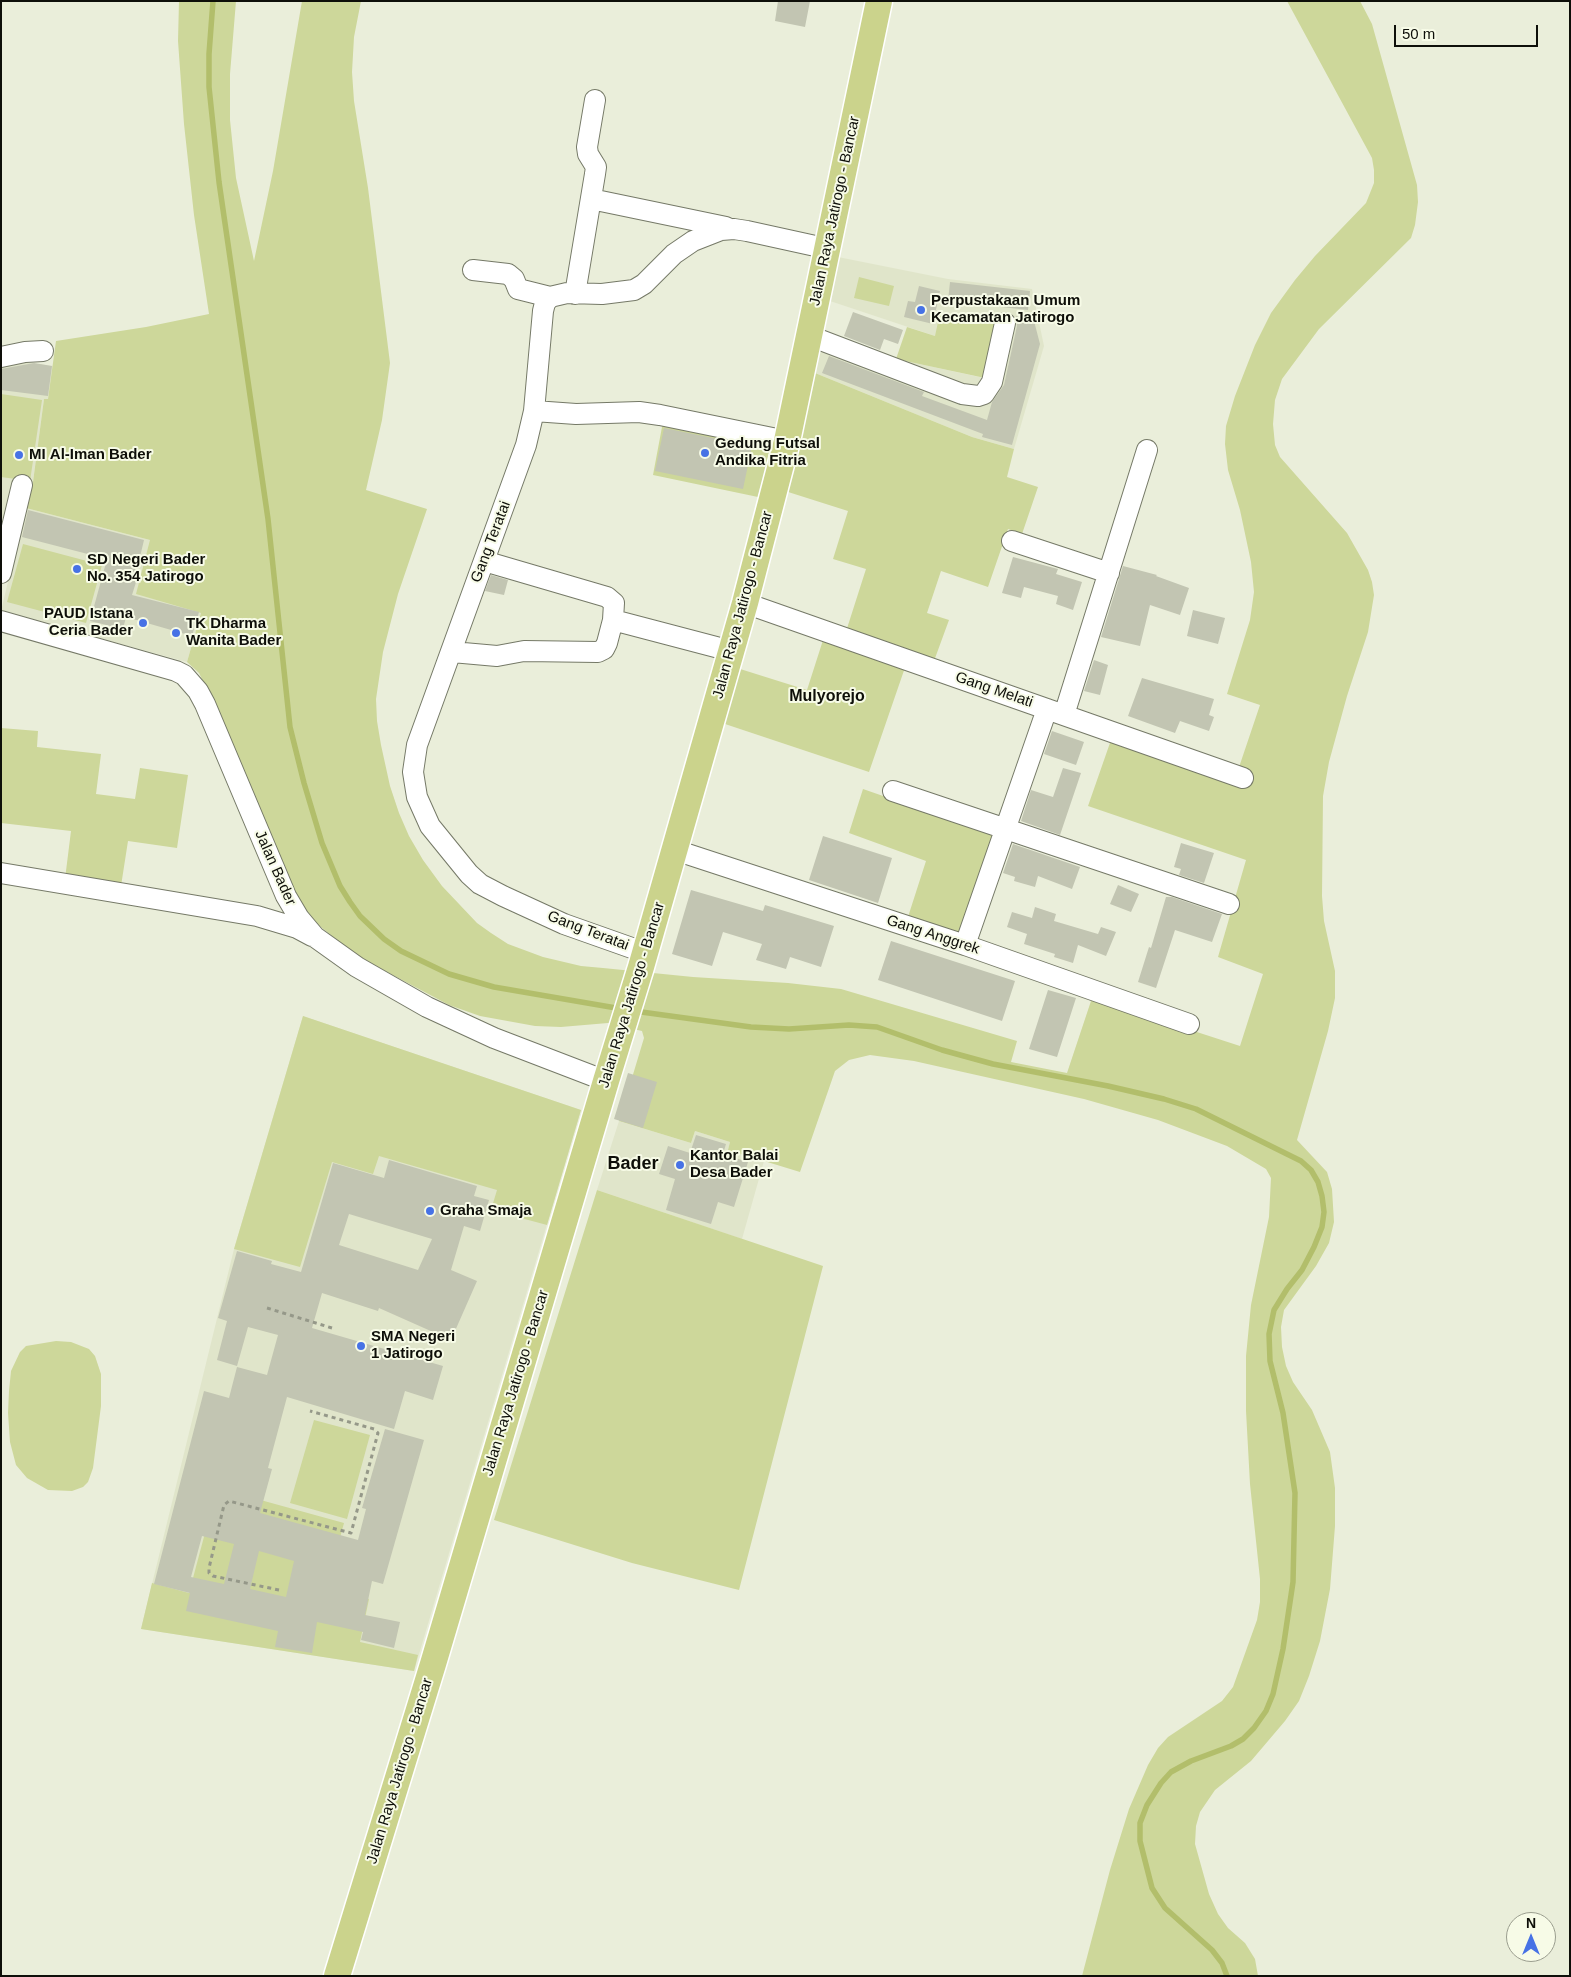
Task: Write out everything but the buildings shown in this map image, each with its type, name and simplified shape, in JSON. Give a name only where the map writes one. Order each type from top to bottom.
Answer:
[{"type":"main road","name":"Jalan Raya Jatirogo - Bancar","points":[[336,1976],[433,1664],[608,1073],[644,960],[745,603],[787,441],[829,249],[879,1]]},
{"type":"street","points":[[575,294],[596,167],[588,154],[587,147],[595,100]]},
{"type":"street","points":[[591,199],[829,249]]},
{"type":"street","points":[[473,270],[508,274],[514,279],[518,289],[550,297],[556,294],[608,294],[634,290],[644,284],[674,254],[693,241],[721,230],[734,229]]},
{"type":"street","name":"Gang Teratai","points":[[550,297],[545,303],[543,311],[534,411],[526,446],[418,745],[413,772],[418,797],[430,826],[464,868],[480,884],[644,960]]},
{"type":"street","points":[[810,336],[962,394],[978,396],[984,394],[992,382],[1005,324]]},
{"type":"street","points":[[1,357],[32,350],[42,351]]},
{"type":"street","points":[[534,411],[576,414],[639,412],[660,414],[787,441]]},
{"type":"street","points":[[965,945],[1006,829],[1056,712],[1109,573],[1148,450]]},
{"type":"street","points":[[1,573],[22,485]]},
{"type":"street","points":[[1012,541],[1109,573]]},
{"type":"street","points":[[452,652],[497,656],[524,651],[598,652],[604,649],[607,643],[613,620],[614,603],[607,597],[484,561]]},
{"type":"street","name":"Gang Melati","points":[[745,603],[1243,778]]},
{"type":"street","points":[[613,620],[731,651]]},
{"type":"street","name":"Jalan Bader","points":[[1,621],[176,671],[191,681],[204,704],[286,896],[296,913],[315,937],[357,967],[427,1007],[494,1038],[608,1073]]},
{"type":"street","points":[[893,791],[1229,904]]},
{"type":"street","name":"Gang Anggrek","points":[[675,850],[965,945],[1190,1024]]},
{"type":"street","points":[[1,873],[257,916],[297,928],[315,937]]},
{"type":"path","points":[[267,1308],[332,1328]]},
{"type":"path","points":[[279,1590],[213,1576],[209,1573],[209,1568],[224,1506],[229,1501],[351,1534],[378,1432],[374,1429],[310,1411]]},
{"type":"shaded area","points":[[838,257],[948,279],[1032,289],[1044,346],[1014,449],[972,437],[815,373],[823,333],[892,358],[984,378],[935,336],[830,301]]},
{"type":"shaded area","points":[[1,359],[53,366],[48,400],[44,399],[33,482],[26,508],[150,540],[201,613],[187,662],[1,611],[22,523],[1,518]]},
{"type":"shaded area","name":"SMA Negeri 1 Jatirogo","points":[[303,1016],[581,1110],[414,1671],[141,1629],[234,1249]]},
{"type":"shaded area","points":[[619,1121],[691,1143],[695,1131],[730,1142],[728,1150],[764,1161],[742,1239],[597,1190]]},
{"type":"green space","points":[[179,1],[236,1],[230,74],[230,120],[236,178],[254,261],[273,171],[302,1],[361,1],[354,37],[352,72],[354,101],[368,188],[390,363],[382,420],[366,490],[427,509],[398,594],[383,652],[376,699],[377,721],[390,786],[399,813],[409,836],[423,860],[442,886],[477,923],[491,933],[508,944],[543,957],[581,966],[841,989],[1017,1041],[1011,1062],[1067,1073],[1092,998],[1240,1046],[1263,974],[1218,957],[1246,860],[1088,806],[1111,740],[1234,782],[1260,705],[1227,694],[1250,620],[1254,592],[1251,562],[1240,510],[1228,470],[1225,444],[1226,426],[1235,396],[1255,345],[1271,313],[1315,256],[1366,203],[1374,183],[1372,158],[1287,1],[1360,1],[1372,24],[1417,185],[1418,202],[1415,225],[1411,238],[1319,329],[1282,379],[1275,400],[1273,424],[1275,445],[1280,457],[1347,533],[1368,570],[1374,595],[1368,632],[1347,696],[1329,762],[1323,796],[1322,896],[1324,921],[1335,971],[1335,998],[1328,1031],[1297,1140],[1327,1172],[1332,1189],[1334,1222],[1329,1243],[1316,1266],[1284,1310],[1281,1327],[1282,1347],[1286,1366],[1293,1382],[1312,1410],[1330,1452],[1335,1488],[1335,1526],[1330,1589],[1320,1641],[1299,1701],[1285,1721],[1251,1761],[1215,1790],[1200,1812],[1196,1826],[1195,1844],[1209,1894],[1218,1914],[1228,1928],[1245,1943],[1255,1959],[1258,1976],[1082,1976],[1110,1870],[1129,1809],[1148,1765],[1158,1748],[1168,1737],[1222,1701],[1233,1687],[1257,1620],[1260,1602],[1260,1579],[1250,1484],[1246,1411],[1246,1356],[1251,1305],[1269,1217],[1271,1178],[1266,1169],[1227,1146],[1158,1120],[1084,1099],[914,1061],[870,1055],[849,1060],[835,1071],[800,1172],[728,1150],[730,1142],[695,1131],[691,1143],[619,1121],[644,1038],[642,1031],[608,1023],[561,1027],[535,1026],[480,1016],[449,1005],[372,964],[348,949],[316,923],[302,905],[290,884],[204,683],[199,673],[187,662],[201,613],[136,594],[150,540],[26,508],[33,482],[44,399],[48,399],[56,341],[146,327],[209,314],[194,215],[184,124],[178,41]]},
{"type":"green space","points":[[859,277],[894,286],[889,306],[854,298]]},
{"type":"green space","points":[[940,313],[995,324],[985,378],[896,359],[907,327],[935,336]]},
{"type":"green space","points":[[815,373],[972,437],[1014,449],[1007,477],[1038,487],[1022,534],[1008,529],[988,587],[941,571],[927,613],[949,620],[934,661],[910,653],[869,772],[722,723],[737,668],[807,690],[824,637],[842,644],[866,569],[833,559],[848,511],[785,491],[803,428]]},
{"type":"green space","points":[[1,394],[42,400],[30,481],[1,477]]},
{"type":"green space","name":"Gedung Futsal Andika Fitria","points":[[665,411],[775,434],[758,497],[653,475]]},
{"type":"green space","points":[[23,544],[102,565],[86,623],[7,602]]},
{"type":"green space","points":[[1,728],[38,731],[37,747],[101,754],[96,794],[135,799],[140,768],[188,775],[177,848],[128,841],[121,886],[65,879],[71,831],[1,823]]},
{"type":"green space","points":[[863,789],[995,835],[961,938],[907,920],[926,861],[849,833]]},
{"type":"green space","points":[[303,1016],[581,1110],[547,1225],[491,1210],[497,1190],[379,1156],[373,1174],[332,1162],[300,1267],[234,1249]]},
{"type":"green space","points":[[597,1190],[823,1266],[739,1590],[632,1563],[494,1520]]},
{"type":"green space","points":[[56,1341],[71,1342],[89,1349],[95,1356],[101,1374],[101,1406],[93,1468],[88,1482],[83,1487],[72,1491],[48,1490],[27,1478],[16,1465],[10,1442],[8,1413],[11,1371],[20,1352],[26,1346]]},
{"type":"green space","points":[[314,1420],[370,1435],[347,1519],[290,1503]]},
{"type":"green space","points":[[217,1488],[344,1523],[326,1589],[369,1599],[360,1642],[418,1655],[414,1671],[141,1629],[152,1583],[189,1593]]},
{"type":"waterway","points":[[213,1],[209,54],[209,87],[219,182],[268,519],[290,727],[322,843],[340,886],[360,916],[384,939],[401,951],[449,974],[494,987],[622,1009]]},
{"type":"waterway","points":[[634,1011],[751,1027],[789,1029],[849,1025],[877,1027],[942,1050],[993,1064],[1108,1086],[1164,1099],[1196,1109],[1301,1161],[1311,1170],[1318,1182],[1322,1196],[1324,1212],[1322,1227],[1302,1270],[1274,1310],[1269,1334],[1270,1361],[1283,1413],[1295,1493],[1293,1582],[1283,1649],[1273,1694],[1266,1711],[1254,1728],[1243,1739],[1231,1746],[1191,1761],[1171,1772],[1161,1783],[1147,1805],[1140,1823],[1140,1841],[1152,1888],[1165,1908],[1212,1950],[1222,1963],[1227,1976]]},
{"type":"place","name":"Perpustakaan Umum Kecamatan Jatirogo","points":[[921,310]]},
{"type":"place","name":"Gedung Futsal Andika Fitria","points":[[705,453]]},
{"type":"place","name":"MI Al-Iman Bader","points":[[19,455]]},
{"type":"place","name":"SD Negeri Bader No. 354 Jatirogo","points":[[77,569]]},
{"type":"place","name":"PAUD Istana Ceria Bader","points":[[143,623]]},
{"type":"place","name":"TK Dharma Wanita Bader","points":[[176,633]]},
{"type":"place","name":"Kantor Balai Desa Bader","points":[[680,1165]]},
{"type":"place","name":"Graha Smaja","points":[[430,1211]]},
{"type":"place","name":"SMA Negeri 1 Jatirogo","points":[[361,1346]]},
{"type":"district","name":"Mulyorejo","points":[[827,697]]},
{"type":"district","name":"Bader","points":[[633,1164]]}]
